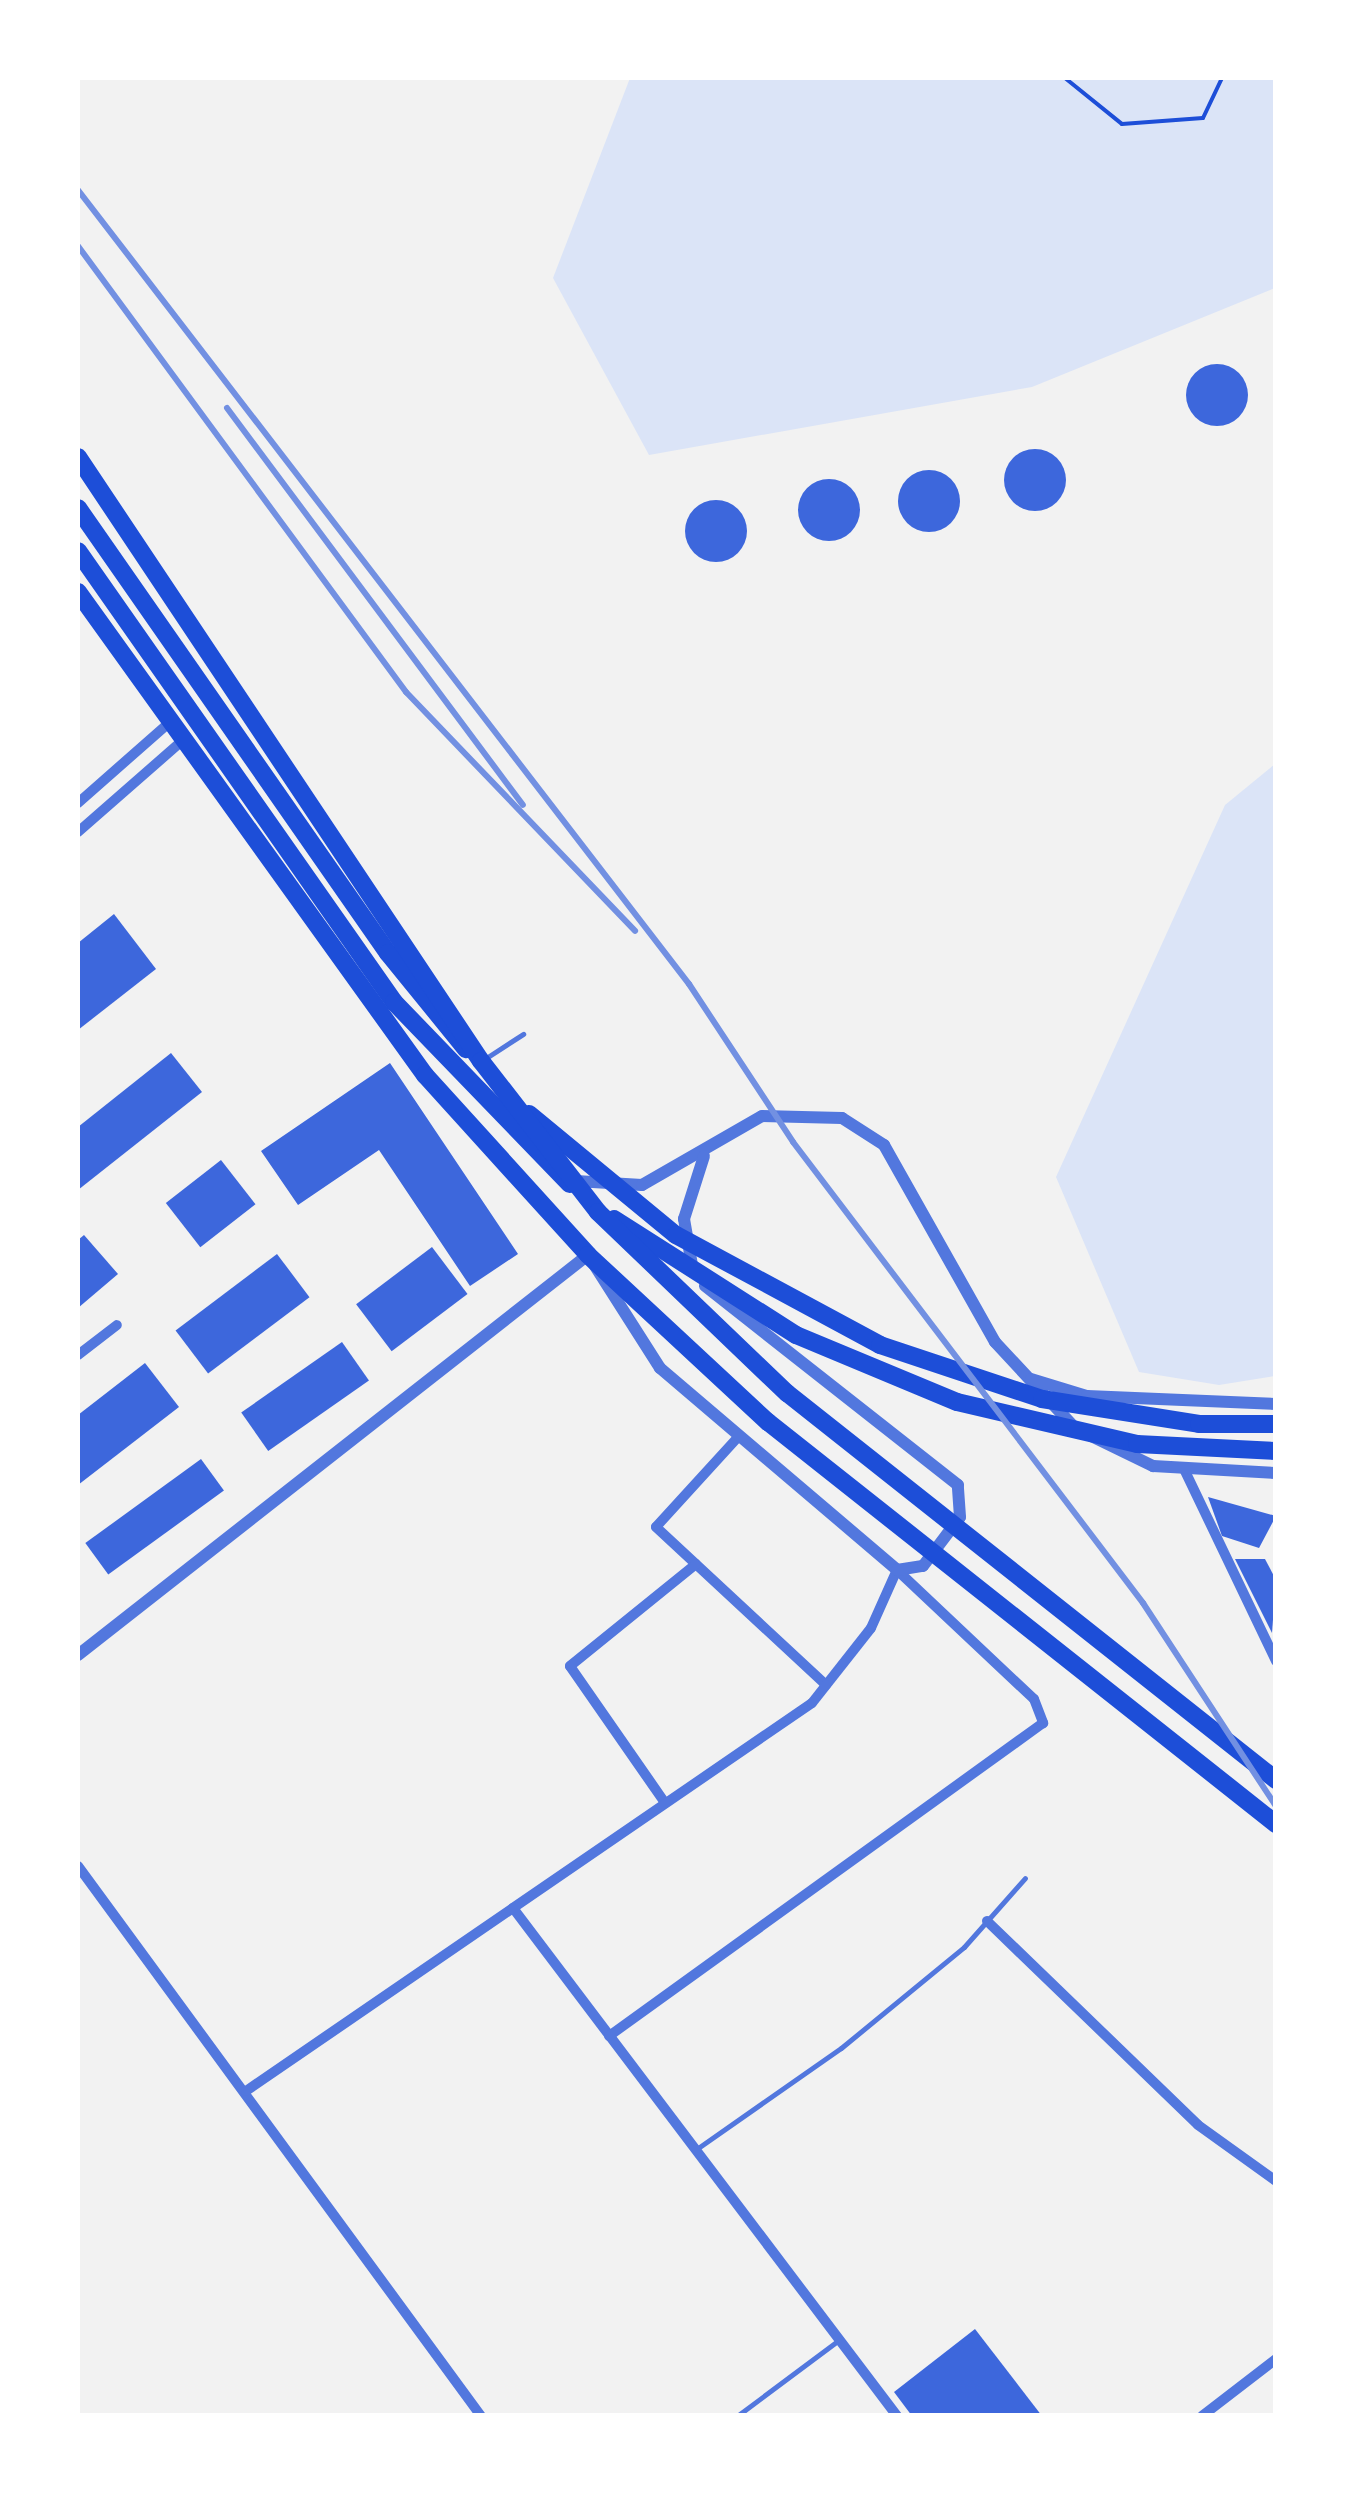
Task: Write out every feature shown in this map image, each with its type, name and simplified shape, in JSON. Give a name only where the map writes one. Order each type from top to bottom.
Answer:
[{"type":"main road","points":[[78,457],[480,1061],[567,1176],[787,1392],[1276,1780]]},
{"type":"main road","points":[[78,508],[414,987],[516,1102],[638,1208],[780,1298],[954,1374],[1142,1416],[1276,1424]]},
{"type":"main road","points":[[78,551],[394,1002],[512,1132],[614,1219],[796,1336],[956,1402],[1138,1444],[1276,1451]]},
{"type":"main road","points":[[78,592],[425,1076],[588,1255],[768,1422],[1276,1824]]},
{"type":"street","points":[[78,803],[170,722]]},
{"type":"street","points":[[78,832],[182,740]]},
{"type":"street","points":[[567,1176],[591,1188],[642,1186],[762,1116],[796,1110],[842,1118],[884,1146],[1015,1369],[1090,1437],[1185,1471],[1276,1473]]},
{"type":"street","points":[[695,1278],[687,1190],[709,1148]]},
{"type":"street","points":[[567,1176],[958,1485],[960,1516],[946,1538],[923,1566],[898,1570]]},
{"type":"street","points":[[78,1654],[588,1255],[640,1348],[898,1570],[1034,1699],[1043,1723],[609,2036]]},
{"type":"street","points":[[78,1355],[118,1326]]},
{"type":"street","points":[[1015,1369],[1087,1396],[1276,1404]]},
{"type":"street","points":[[739,1436],[656,1527],[826,1685]]},
{"type":"street","points":[[1185,1471],[1276,1661]]},
{"type":"street","points":[[663,1800],[570,1666],[696,1564]]},
{"type":"street","points":[[246,2092],[826,1685],[871,1628],[898,1570]]},
{"type":"street","points":[[78,1866],[481,2416]]},
{"type":"street","points":[[513,1908],[897,2416]]},
{"type":"street","points":[[986,1921],[1198,2124],[1276,2182]]},
{"type":"street","points":[[1202,2416],[1276,2359]]},
{"type":"lane","points":[[480,1061],[523,1034]]},
{"type":"lane","points":[[695,2150],[842,2048],[986,1921],[1025,1878]]},
{"type":"lane","points":[[737,2416],[839,2339]]},
{"type":"path","points":[[1065,78],[1122,124],[1203,118],[1222,78]]},
{"type":"shaded area","points":[[630,78],[1275,78],[1275,288],[1032,387],[649,455],[553,278]]},
{"type":"shaded area","points":[[1275,764],[1275,1376],[1219,1385],[1139,1372],[1056,1177],[1225,805]]},
{"type":"building","points":[[1217,364],[1239,373],[1248,395],[1239,417],[1217,426],[1195,417],[1186,395],[1195,373]]},
{"type":"building","points":[[1035,449],[1057,458],[1066,480],[1057,502],[1035,511],[1013,502],[1004,480],[1013,458]]},
{"type":"building","points":[[929,470],[951,479],[960,501],[951,523],[929,532],[907,523],[898,501],[907,479]]},
{"type":"building","points":[[829,479],[851,488],[860,510],[851,532],[829,541],[807,532],[798,510],[807,488]]},
{"type":"building","points":[[716,500],[738,509],[747,531],[738,553],[716,562],[694,553],[685,531],[694,509]]},
{"type":"building","points":[[114,914],[156,969],[78,1030],[78,943]]},
{"type":"building","points":[[171,1053],[202,1092],[78,1190],[78,1127]]},
{"type":"building","points":[[390,1063],[518,1254],[470,1286],[379,1150],[298,1205],[261,1151]]},
{"type":"building","points":[[221,1160],[255,1204],[200,1247],[166,1203]]},
{"type":"building","points":[[84,1235],[118,1274],[78,1308],[78,1240]]},
{"type":"building","points":[[432,1247],[468,1294],[392,1351],[356,1304]]},
{"type":"building","points":[[277,1254],[309,1297],[208,1374],[176,1330]]},
{"type":"building","points":[[342,1342],[369,1381],[268,1451],[241,1413]]},
{"type":"building","points":[[145,1363],[179,1407],[78,1485],[78,1415]]},
{"type":"building","points":[[201,1459],[224,1491],[108,1575],[85,1543]]},
{"type":"building","points":[[1208,1497],[1276,1516],[1259,1548],[1222,1536]]},
{"type":"building","points":[[1235,1559],[1265,1559],[1276,1580],[1272,1633]]},
{"type":"building","points":[[975,2329],[1042,2416],[912,2416],[894,2392]]},
{"type":"railway","points":[[78,190],[689,984],[793,1142],[1143,1603],[1276,1806]]},
{"type":"railway","points":[[78,246],[406,692],[635,931]]},
{"type":"railway","points":[[227,408],[523,805]]}]
